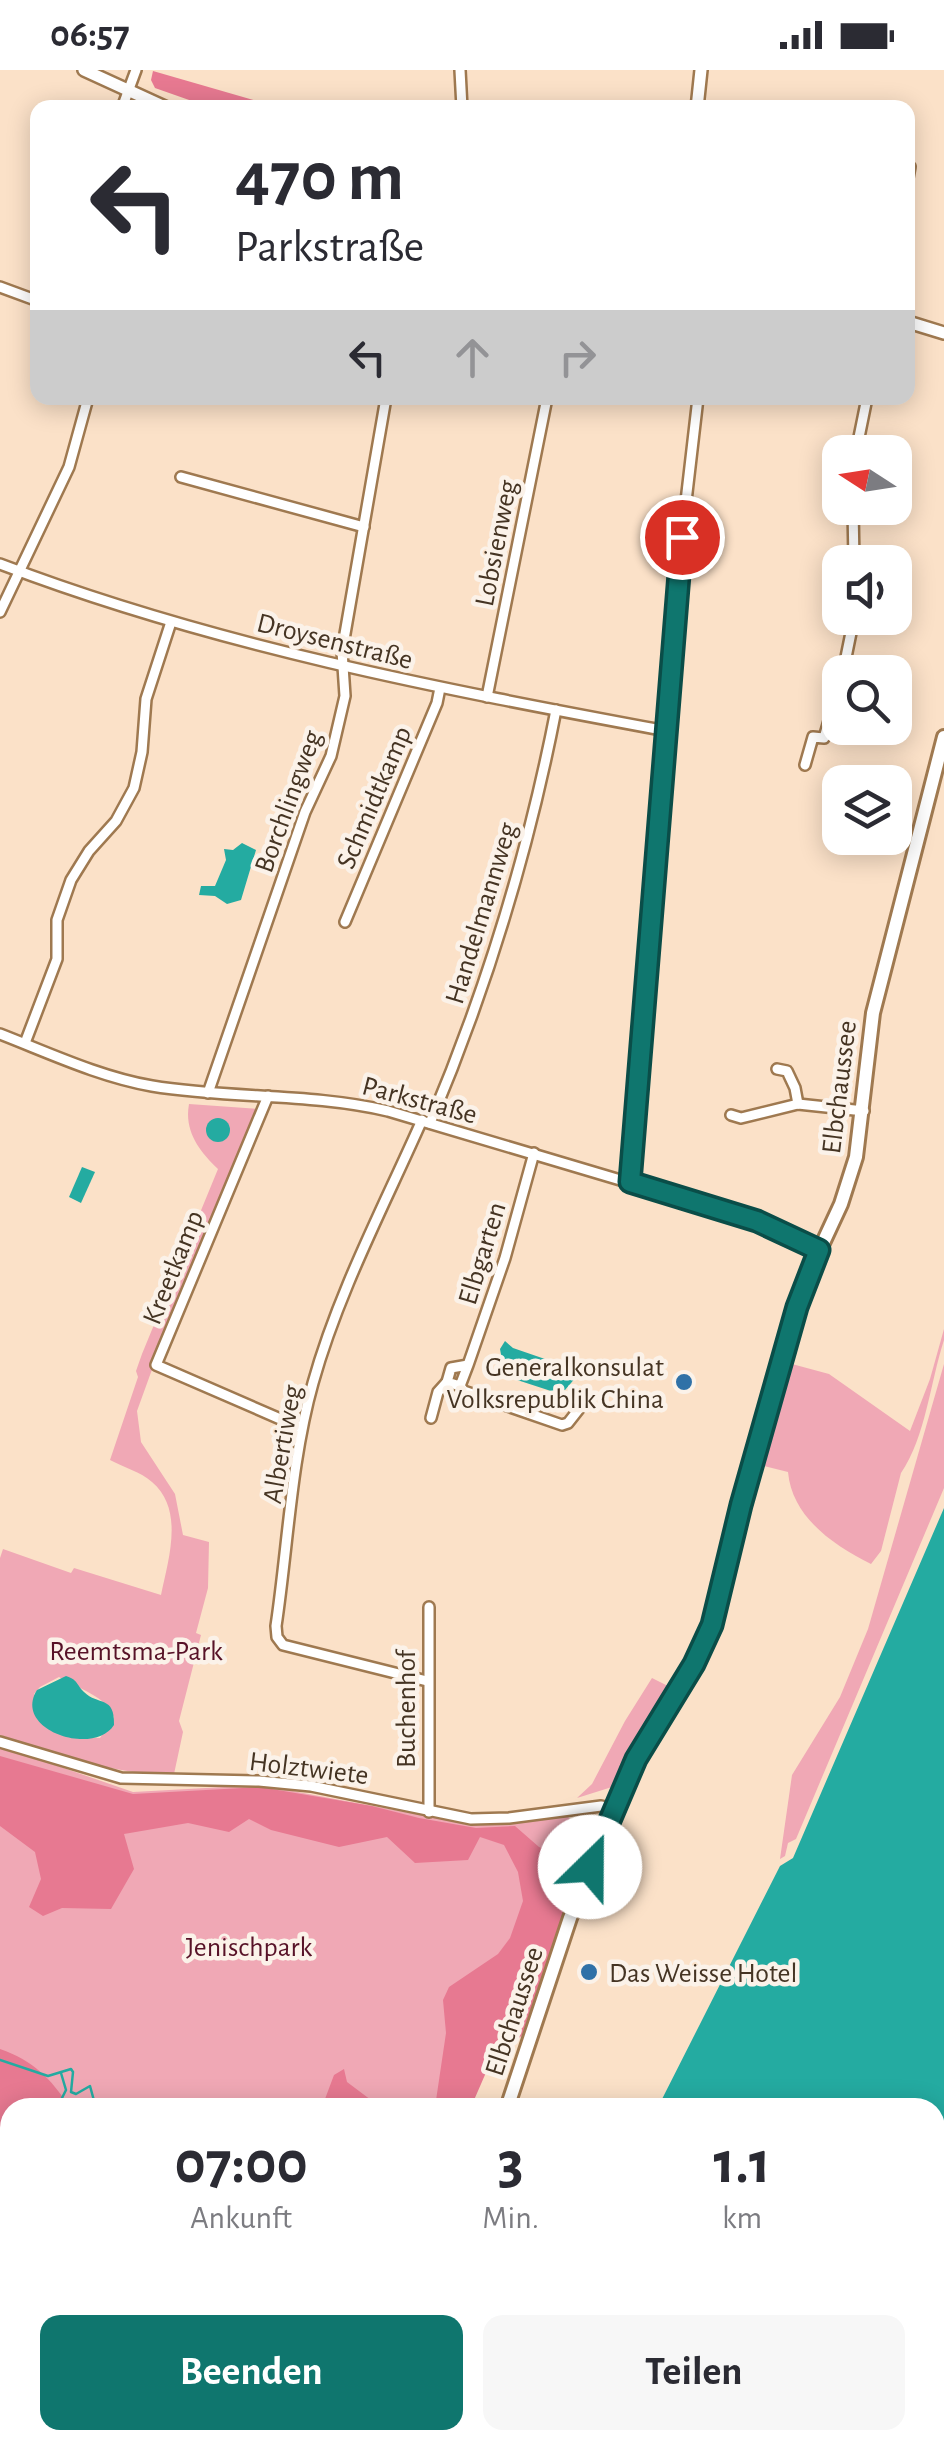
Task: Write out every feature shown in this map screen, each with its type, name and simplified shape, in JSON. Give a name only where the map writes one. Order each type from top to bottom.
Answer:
[{"type":"main road","name":"Elbchaussee","points":[[510,2098],[570,1918],[614,1809],[636,1759],[694,1664],[712,1625],[795,1314],[850,1179],[864,1111],[873,1013],[944,737]]},
{"type":"street","points":[[84,70],[148,100]]},
{"type":"street","points":[[125,100],[136,70]]},
{"type":"street","points":[[460,70],[462,100]]},
{"type":"street","points":[[698,100],[702,70]]},
{"type":"street","points":[[0,287],[30,298]]},
{"type":"street","points":[[915,324],[944,333]]},
{"type":"street","points":[[0,612],[68,467],[86,405]]},
{"type":"street","name":"Borchlingweg","points":[[208,1093],[305,812],[330,756],[345,696],[342,652],[385,405]]},
{"type":"street","name":"Lobsienweg","points":[[488,697],[546,405]]},
{"type":"street","points":[[630,1182],[680,553],[697,405]]},
{"type":"street","points":[[859,435],[866,405]]},
{"type":"street","points":[[181,477],[364,527]]},
{"type":"street","name":"Droysenstraße","points":[[0,564],[171,622],[343,666],[667,731]]},
{"type":"street","points":[[25,1044],[57,959],[57,920],[72,880],[89,851],[116,821],[134,788],[142,752],[146,700],[171,622]]},
{"type":"street","name":"Schmidtkamp","points":[[344,922],[440,688]]},
{"type":"street","name":"Handelmannweg","points":[[426,1122],[464,1042],[504,928],[556,710]]},
{"type":"street","points":[[805,765],[812,737],[822,738]]},
{"type":"street","name":"Parkstraße","points":[[0,1034],[130,1080],[208,1093],[348,1102],[426,1122],[757,1221],[819,1250]]},
{"type":"street","points":[[777,1070],[792,1078],[798,1104]]},
{"type":"street","name":"Kreetkamp","points":[[268,1096],[156,1365],[301,1428]]},
{"type":"street","points":[[731,1115],[742,1118],[798,1104],[864,1111]]},
{"type":"street","name":"Albertiweg","points":[[426,1122],[326,1341],[301,1428],[277,1637],[283,1645],[426,1680]]},
{"type":"street","name":"Elbgarten","points":[[460,1386],[505,1258],[534,1153]]},
{"type":"street","points":[[431,1418],[438,1392],[447,1382],[451,1368],[468,1365]]},
{"type":"street","points":[[447,1382],[562,1425],[579,1409]]},
{"type":"street","name":"Buchenhof","points":[[429,1607],[429,1812]]},
{"type":"street","name":"Holztwiete","points":[[0,1742],[121,1778],[259,1780],[375,1797],[429,1812],[490,1819],[601,1806],[614,1809]]},
{"type":"green space","name":"Reemtsma-Park","points":[[189,1104],[258,1109],[175,1306],[137,1411],[141,1442],[175,1494],[183,1535],[209,1542],[208,1588],[196,1633],[201,1635],[179,1721],[183,1732],[174,1774],[152,1774],[86,1762],[0,1735],[0,1558],[3,1549],[71,1573],[74,1568],[161,1595],[172,1536],[168,1507],[152,1482],[110,1460],[142,1354],[218,1169],[194,1140]],"holes":[[[59,1677],[98,1698],[110,1710],[114,1717],[100,1738],[66,1736],[34,1694]]]},
{"type":"green space","points":[[944,1329],[922,1426],[901,1473],[881,1551],[871,1564],[829,1538],[806,1516],[797,1503],[788,1472],[764,1466],[792,1364],[829,1374],[910,1431]]},
{"type":"green space","points":[[944,1364],[944,1488],[796,1839],[788,1843],[785,1856],[780,1859],[792,1775],[840,1697],[868,1629]]},
{"type":"green space","points":[[652,1678],[670,1687],[635,1741],[612,1787],[577,1798],[592,1784]]},
{"type":"green space","name":"Jenischpark","points":[[0,1746],[133,1792],[260,1785],[475,1825],[567,1816],[591,1844],[524,2036],[496,2056],[475,2098],[0,2098]]},
{"type":"shaded area","points":[[153,71],[254,100],[189,100],[155,88],[151,80]]},
{"type":"shaded area","points":[[0,1756],[133,1794],[260,1787],[476,1828],[515,1826],[539,1847],[560,1854],[577,1843],[583,1857],[522,2035],[491,2061],[475,2098],[436,2098],[446,2033],[443,2000],[449,1987],[498,1954],[510,1938],[523,1901],[518,1872],[504,1845],[480,1837],[468,1860],[415,1863],[387,1837],[339,1847],[271,1830],[249,1819],[229,1832],[188,1823],[124,1834],[134,1869],[111,1909],[62,1908],[43,1916],[29,1907],[41,1879],[35,1852],[0,1826]]},
{"type":"shaded area","points":[[0,2049],[40,2072],[63,2098],[0,2098]]},
{"type":"shaded area","points":[[344,2069],[347,2082],[368,2098],[325,2098],[334,2075]]},
{"type":"water","points":[[242,843],[256,850],[241,900],[227,904],[215,896],[199,895],[201,886],[215,886],[226,860],[224,849],[233,850]]},
{"type":"water","points":[[218,1118],[230,1130],[218,1142],[206,1130]]},
{"type":"water","points":[[82,1167],[95,1172],[81,1203],[69,1197]]},
{"type":"water","points":[[505,1341],[513,1348],[574,1369],[577,1376],[565,1390],[554,1392],[505,1376],[500,1349]]},
{"type":"water","points":[[944,1508],[944,2098],[663,2098],[780,1866],[793,1858]]},
{"type":"water","points":[[66,1676],[112,1709],[114,1725],[104,1734],[74,1739],[45,1727],[36,1717],[32,1704],[37,1690]]},
{"type":"waterway","points":[[0,2060],[48,2076],[71,2069],[71,2092],[76,2094],[90,2086],[93,2098]]},
{"type":"waterway","points":[[61,2073],[66,2090],[62,2098]]},
{"type":"place","name":"Generalkonsulat Volksrepublik China","points":[[684,1382]]},
{"type":"place","name":"Das Weisse Hotel","points":[[589,1972]]},
{"type":"route","points":[[590,1867],[636,1759],[694,1664],[712,1625],[797,1307],[819,1250],[757,1221],[630,1182],[682,537]]}]
